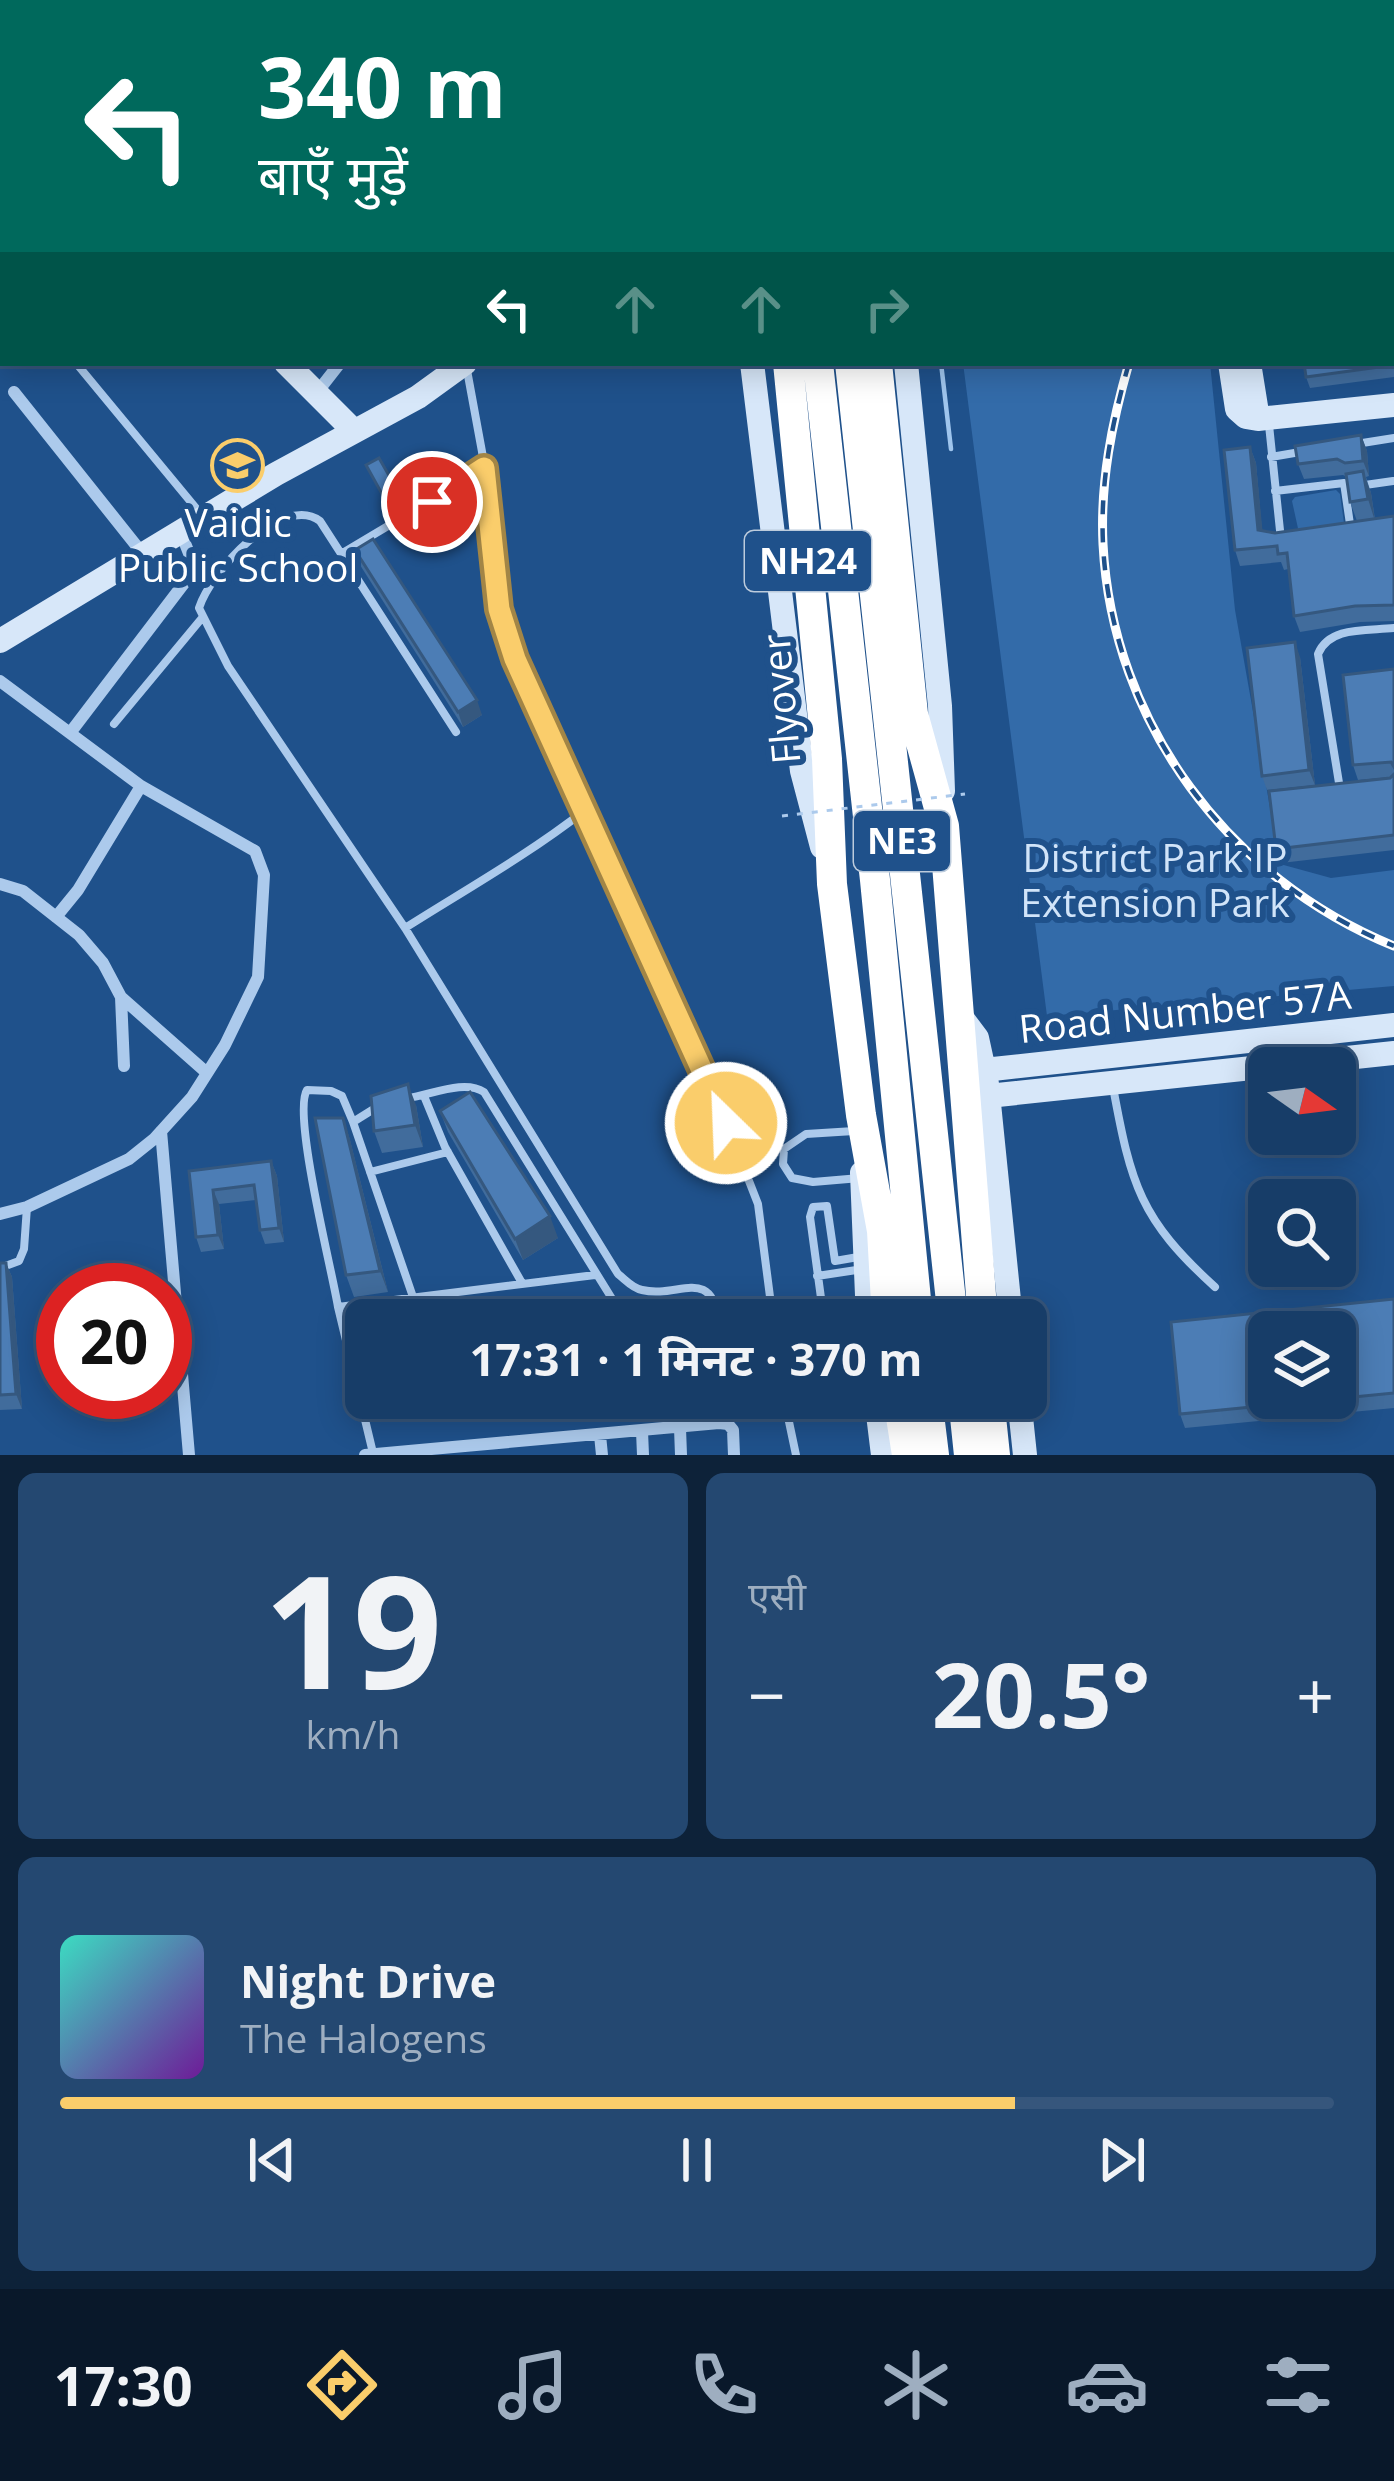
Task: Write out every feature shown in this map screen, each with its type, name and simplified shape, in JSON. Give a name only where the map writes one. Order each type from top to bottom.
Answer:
[{"type":"highway","name":"Flyover","points":[[788,366],[827,759],[832,884],[861,1122],[881,1231],[885,1299]]},
{"type":"highway","name":"NE3","points":[[818,366],[916,1299]]},
{"type":"highway","name":"NE3","points":[[850,366],[951,1299]]},
{"type":"highway","name":"NH24","points":[[877,366],[913,714],[944,826]]},
{"type":"highway","points":[[944,826],[982,1299]]},
{"type":"highway","points":[[901,1419],[907,1455]]},
{"type":"highway","points":[[930,1419],[934,1455]]},
{"type":"highway","points":[[965,1419],[969,1455]]},
{"type":"highway","points":[[991,1419],[995,1455]]},
{"type":"street","points":[[289,366],[354,431]]},
{"type":"street","points":[[315,395],[334,366]]},
{"type":"street","points":[[0,641],[418,397],[461,366]]},
{"type":"street","points":[[752,366],[802,771],[832,884]]},
{"type":"street","points":[[906,366],[940,706],[944,826]]},
{"type":"street","points":[[1230,366],[1237,409],[1246,417],[1394,405]]},
{"type":"street","points":[[1251,366],[1263,418]]},
{"type":"street","points":[[14,392],[142,554]]},
{"type":"street","points":[[70,734],[188,578],[194,566],[181,533]]},
{"type":"street","points":[[0,680],[141,787],[255,851],[264,875],[258,977],[192,1097],[129,1159],[27,1207],[0,1214]]},
{"type":"street","points":[[56,917],[79,890],[141,787]]},
{"type":"street","points":[[0,884],[23,891],[79,935],[103,963],[121,997],[207,1073]]},
{"type":"street","points":[[121,997],[124,1066]]},
{"type":"street","points":[[962,1018],[977,1038],[984,1070],[1009,1299]]},
{"type":"street","name":"Road Number 57A","points":[[984,1070],[1394,1025]]},
{"type":"street","name":"Road Number 57A","points":[[988,1096],[1394,1053]]},
{"type":"street","points":[[861,1122],[867,1299]]},
{"type":"street","points":[[160,1131],[189,1455]]},
{"type":"street","points":[[879,1419],[883,1455]]},
{"type":"street","points":[[1021,1419],[1025,1455]]},
{"type":"street","points":[[369,1455],[525,1448],[562,1438],[728,1424],[733,1430],[734,1455]]},
{"type":"street","points":[[680,1428],[681,1455]]},
{"type":"street","points":[[642,1431],[643,1455]]},
{"type":"street","points":[[600,1435],[602,1455]]},
{"type":"street","points":[[562,1438],[564,1455]]},
{"type":"lane","points":[[78,366],[205,518]]},
{"type":"lane","points":[[466,366],[484,468],[499,609],[515,659],[726,1123],[758,1204],[770,1299]]},
{"type":"lane","points":[[1263,418],[1280,541],[1304,538]]},
{"type":"lane","points":[[1353,444],[1394,438]]},
{"type":"lane","points":[[1271,457],[1312,450]]},
{"type":"lane","points":[[340,554],[484,468]]},
{"type":"lane","points":[[1345,488],[1393,481]]},
{"type":"lane","points":[[1275,491],[1345,483],[1351,532]]},
{"type":"lane","points":[[456,732],[320,521],[309,513],[293,513],[248,542],[218,569],[202,598],[202,618],[228,666],[405,928],[618,1274],[647,1292],[699,1287],[712,1299]]},
{"type":"lane","points":[[1328,535],[1372,530]]},
{"type":"lane","points":[[114,724],[202,618]]},
{"type":"lane","points":[[1358,787],[1340,789],[1318,654],[1323,640],[1333,634],[1394,628]]},
{"type":"lane","points":[[405,928],[550,838],[584,811]]},
{"type":"lane","points":[[1112,1081],[1137,1190],[1166,1240],[1215,1287]]},
{"type":"lane","points":[[353,1122],[380,1105],[476,1086],[611,1299]]},
{"type":"lane","points":[[345,1337],[308,1149],[302,1098],[308,1090],[342,1096],[413,1297]]},
{"type":"lane","points":[[424,1096],[448,1152],[522,1282]]},
{"type":"lane","points":[[861,1122],[798,1136],[782,1156],[792,1178],[813,1182],[862,1178]]},
{"type":"lane","points":[[370,1172],[448,1152]]},
{"type":"lane","points":[[821,1299],[810,1217],[813,1207],[821,1204],[828,1210],[835,1261]]},
{"type":"lane","points":[[0,1268],[19,1261],[27,1207]]},
{"type":"lane","points":[[816,1264],[864,1262]]},
{"type":"lane","points":[[817,1276],[864,1262]]},
{"type":"lane","points":[[338,1307],[595,1275]]},
{"type":"lane","points":[[363,1419],[369,1455]]},
{"type":"lane","points":[[704,1419],[705,1426]]},
{"type":"lane","points":[[788,1419],[796,1455]]},
{"type":"path","points":[[782,817],[965,794]]},
{"type":"green space","name":"District Park IP Extension Park","points":[[963,366],[1210,366],[1235,610],[1280,864],[1331,878],[1394,870],[1394,986],[1047,1016]]},
{"type":"green space","points":[[1336,490],[1344,523],[1339,528],[1299,533],[1295,497]]},
{"type":"building","points":[[1304,366],[1387,366],[1306,377]]},
{"type":"building","points":[[1361,435],[1363,461],[1298,464],[1295,446]]},
{"type":"building","points":[[1250,447],[1258,530],[1275,533],[1394,516],[1394,605],[1294,616],[1287,553],[1278,554],[1277,546],[1235,550],[1224,450]]},
{"type":"building","points":[[379,458],[395,486],[382,494],[366,465]]},
{"type":"building","points":[[1363,471],[1368,499],[1350,502],[1346,474]]},
{"type":"building","points":[[373,539],[477,700],[458,712],[355,550]]},
{"type":"building","points":[[1295,642],[1309,770],[1262,776],[1247,648]]},
{"type":"building","points":[[1394,669],[1394,767],[1391,762],[1353,765],[1343,675]]},
{"type":"building","points":[[1394,774],[1394,835],[1276,849],[1269,791]]},
{"type":"building","points":[[408,1084],[415,1125],[374,1131],[371,1096]]},
{"type":"building","points":[[470,1092],[550,1216],[515,1239],[440,1111]]},
{"type":"building","points":[[315,1118],[343,1118],[380,1271],[346,1275]]},
{"type":"building","points":[[271,1161],[279,1228],[260,1230],[254,1185],[213,1190],[218,1235],[196,1237],[189,1171]]},
{"type":"building","points":[[0,1263],[6,1263],[16,1394],[0,1395]]},
{"type":"building","points":[[1394,1299],[1394,1393],[1356,1397],[1356,1311],[1278,1311]]},
{"type":"building","points":[[1248,1314],[1248,1407],[1180,1414],[1171,1322]]},
{"type":"waterway","points":[[941,366],[951,449]]},
{"type":"railway","points":[[1128,366],[1108,452],[1103,544],[1111,610],[1129,673],[1156,732],[1190,787],[1232,837],[1280,880],[1334,917],[1394,946]]},
{"type":"place","name":"Vaidic Public School","points":[[238,466]]},
{"type":"route","points":[[432,502],[484,468],[499,609],[515,659],[726,1123]]}]
